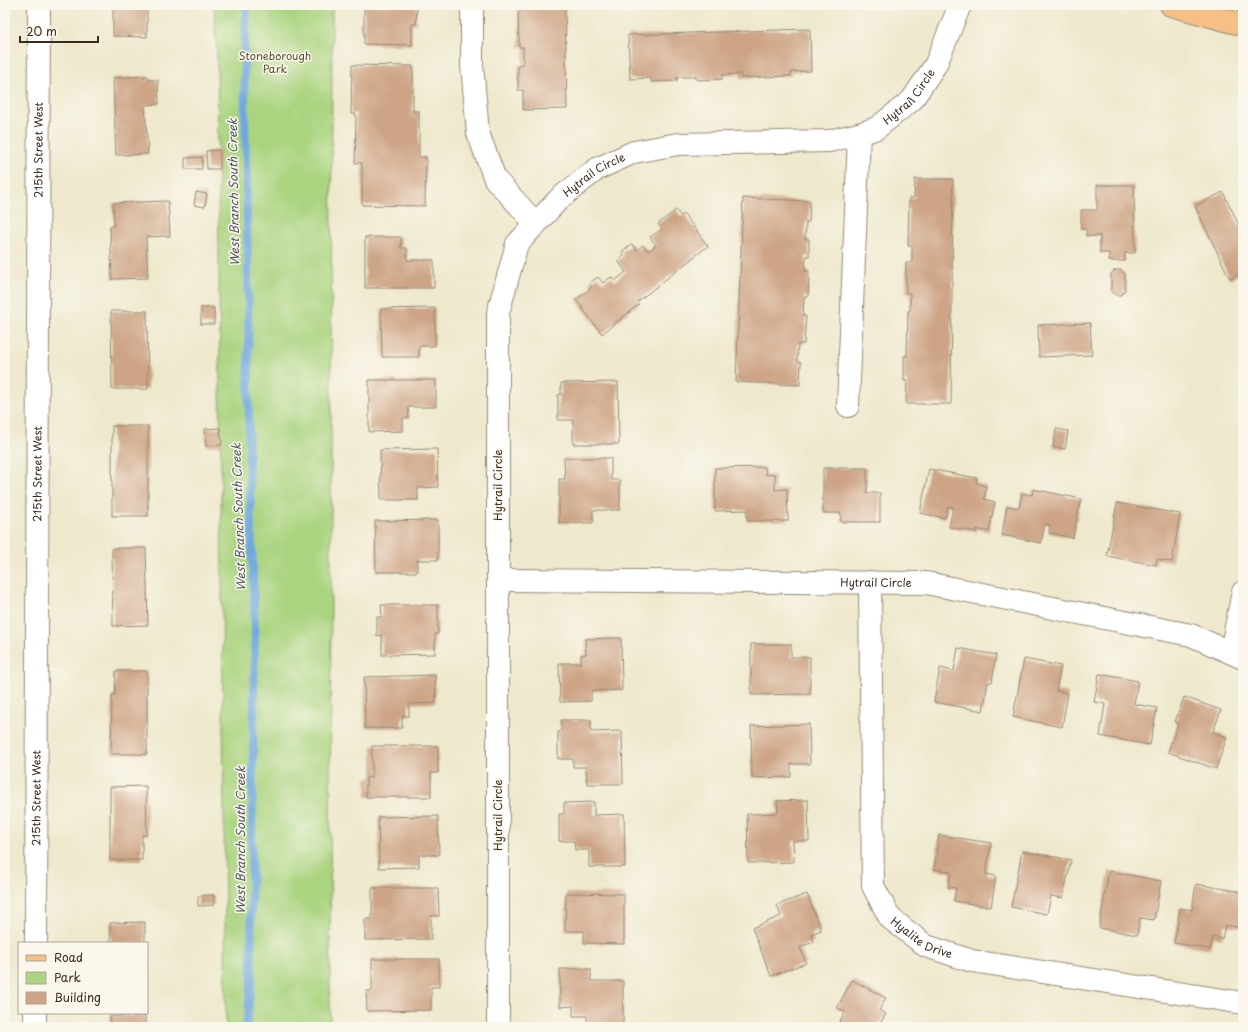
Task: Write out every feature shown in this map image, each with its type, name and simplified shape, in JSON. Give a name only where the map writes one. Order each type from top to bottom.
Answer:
[{"type":"main road","points":[[1171,5],[1243,25]]},
{"type":"street","name":"215th Street West","points":[[36,942],[39,5]]},
{"type":"street","points":[[472,5],[472,65],[478,133],[495,179],[536,224]]},
{"type":"street","name":"Hytrail Circle","points":[[498,1027],[498,313],[517,244],[560,198],[597,169],[634,152],[678,144],[829,140],[859,134],[877,128],[912,100],[936,64],[960,5]]},
{"type":"street","points":[[848,406],[859,134]]},
{"type":"street","name":"Hytrail Circle","points":[[498,580],[926,583],[1192,635],[1237,655]]},
{"type":"street","name":"Hyalite Drive","points":[[870,582],[873,886],[890,918],[926,946],[972,961],[1243,1003]]},
{"type":"street","points":[[1237,655],[1243,592]]},
{"type":"street","points":[[35,1014],[35,1027]]},
{"type":"green space","name":"Stoneborough Park","points":[[214,5],[332,5],[330,1027],[226,1027],[217,57]]},
{"type":"building","points":[[113,5],[147,5],[147,37],[113,36]]},
{"type":"building","points":[[364,5],[417,5],[416,24],[412,24],[412,45],[364,44]]},
{"type":"building","points":[[520,5],[565,5],[567,109],[523,110],[523,90],[518,90],[518,65],[523,65],[523,47],[519,47],[518,12],[520,12]]},
{"type":"building","points":[[810,29],[811,71],[791,72],[791,76],[741,78],[740,74],[722,75],[722,79],[696,80],[696,77],[677,77],[677,81],[651,82],[651,78],[630,79],[628,35]]},
{"type":"building","points":[[352,65],[413,66],[413,111],[419,111],[419,157],[426,157],[425,206],[362,205],[362,163],[355,163],[356,114],[351,114]]},
{"type":"building","points":[[148,76],[148,80],[158,80],[159,104],[145,105],[148,154],[116,155],[113,78]]},
{"type":"building","points":[[220,150],[220,169],[207,169],[206,151]]},
{"type":"building","points":[[202,157],[202,169],[185,169],[185,158]]},
{"type":"building","points":[[915,179],[953,179],[951,404],[906,404],[907,381],[904,381],[904,356],[907,356],[910,293],[906,293],[906,263],[912,263],[912,246],[908,246],[909,198],[914,198]]},
{"type":"building","points":[[1097,185],[1134,185],[1135,253],[1125,253],[1125,261],[1109,261],[1109,253],[1100,253],[1100,236],[1086,236],[1086,229],[1081,229],[1081,210],[1097,210]]},
{"type":"building","points":[[196,192],[207,194],[205,207],[194,205]]},
{"type":"building","points":[[1223,192],[1239,225],[1243,223],[1243,272],[1230,279],[1195,206]]},
{"type":"building","points":[[743,198],[810,201],[809,222],[806,222],[805,239],[809,239],[809,256],[806,256],[805,271],[809,271],[808,297],[804,297],[803,316],[806,316],[804,344],[798,344],[797,362],[801,362],[800,385],[736,382]]},
{"type":"building","points":[[168,201],[170,236],[146,237],[148,278],[112,279],[110,226],[114,226],[113,203]]},
{"type":"building","points":[[676,210],[681,216],[684,214],[708,246],[637,302],[639,304],[602,334],[576,300],[592,287],[589,283],[598,277],[603,283],[611,277],[615,281],[626,272],[618,261],[624,256],[622,252],[632,244],[637,250],[643,245],[648,251],[656,245],[650,237],[662,229],[658,224]]},
{"type":"building","points":[[365,237],[401,237],[401,248],[407,248],[407,260],[434,260],[434,288],[365,288]]},
{"type":"building","points":[[1115,270],[1121,270],[1125,274],[1125,290],[1121,295],[1116,295],[1111,291],[1111,274]]},
{"type":"building","points":[[201,308],[214,308],[214,324],[201,324]]},
{"type":"building","points":[[435,308],[435,346],[419,346],[419,357],[382,357],[381,309]]},
{"type":"building","points":[[111,311],[147,311],[148,389],[112,389]]},
{"type":"building","points":[[1090,323],[1092,355],[1039,357],[1038,325]]},
{"type":"building","points":[[369,380],[436,380],[436,407],[408,407],[409,418],[403,418],[403,431],[369,432]]},
{"type":"building","points":[[618,382],[619,444],[573,444],[573,420],[558,420],[558,395],[561,394],[561,383]]},
{"type":"building","points":[[112,426],[148,426],[148,516],[112,516]]},
{"type":"building","points":[[220,428],[222,445],[206,446],[205,429]]},
{"type":"building","points":[[1056,429],[1068,431],[1065,449],[1053,447]]},
{"type":"building","points":[[437,449],[438,487],[418,488],[418,500],[381,500],[380,450]]},
{"type":"building","points":[[564,458],[611,458],[611,480],[620,480],[620,510],[593,510],[593,523],[559,523],[559,479],[565,479]]},
{"type":"building","points":[[765,467],[766,475],[775,474],[775,490],[787,489],[788,521],[747,521],[747,510],[715,511],[715,468]]},
{"type":"building","points":[[823,468],[867,468],[867,493],[880,493],[880,522],[841,522],[841,513],[823,513]]},
{"type":"building","points":[[929,469],[977,478],[976,483],[986,486],[984,499],[995,502],[989,532],[977,529],[977,532],[949,527],[953,507],[948,506],[945,518],[920,513]]},
{"type":"building","points":[[1033,489],[1081,499],[1073,538],[1049,533],[1050,525],[1045,524],[1041,543],[1002,535],[1007,506],[1019,508],[1022,493],[1032,495]]},
{"type":"building","points":[[1117,503],[1180,514],[1172,562],[1157,559],[1156,565],[1107,556]]},
{"type":"building","points":[[438,520],[438,560],[417,560],[417,572],[376,572],[375,521]]},
{"type":"building","points":[[112,548],[146,548],[148,625],[113,626]]},
{"type":"building","points":[[381,605],[438,605],[438,634],[435,634],[435,654],[382,655],[382,635],[377,636],[377,617],[382,617]]},
{"type":"building","points":[[621,638],[622,690],[591,691],[591,701],[560,702],[559,663],[581,663],[581,655],[586,654],[585,639]]},
{"type":"building","points":[[751,644],[791,644],[791,657],[810,657],[810,694],[751,695]]},
{"type":"building","points":[[958,648],[996,655],[992,682],[988,682],[983,711],[934,702],[940,668],[954,671]]},
{"type":"building","points":[[1024,659],[1061,666],[1056,691],[1068,693],[1062,727],[1013,717]]},
{"type":"building","points":[[116,671],[147,671],[147,754],[111,754],[112,695],[115,695]]},
{"type":"building","points":[[1099,674],[1138,681],[1134,704],[1157,708],[1150,745],[1100,736],[1105,704],[1094,702]]},
{"type":"building","points":[[435,675],[436,703],[409,704],[409,716],[402,716],[402,728],[365,728],[364,677]]},
{"type":"building","points":[[1184,697],[1221,710],[1213,732],[1227,737],[1216,769],[1168,752],[1178,723],[1175,722]]},
{"type":"building","points":[[561,720],[591,720],[591,732],[622,731],[623,784],[587,784],[586,767],[573,767],[573,759],[558,759],[558,732],[561,731]]},
{"type":"building","points":[[809,724],[810,764],[791,764],[791,777],[752,778],[751,726]]},
{"type":"building","points":[[372,746],[438,746],[438,773],[431,773],[431,797],[366,797],[366,778],[372,777]]},
{"type":"building","points":[[146,786],[147,835],[142,835],[142,860],[110,860],[110,787]]},
{"type":"building","points":[[808,800],[809,841],[793,841],[794,862],[748,863],[747,814],[778,813],[777,801]]},
{"type":"building","points":[[594,802],[594,815],[624,814],[625,867],[589,867],[589,850],[575,850],[574,841],[559,841],[559,814],[564,814],[564,803]]},
{"type":"building","points":[[438,816],[439,855],[419,855],[419,867],[379,868],[378,817]]},
{"type":"building","points":[[939,835],[991,843],[986,874],[996,876],[991,907],[954,901],[956,888],[948,887],[951,872],[934,869]]},
{"type":"building","points":[[1022,851],[1071,860],[1063,898],[1051,896],[1047,914],[1011,907]]},
{"type":"building","points":[[1109,871],[1161,881],[1154,920],[1140,918],[1137,935],[1099,928]]},
{"type":"building","points":[[1196,884],[1243,892],[1242,928],[1225,925],[1222,939],[1213,937],[1210,949],[1174,943],[1180,908],[1192,910]]},
{"type":"building","points":[[372,888],[438,888],[439,916],[431,916],[431,939],[365,940],[365,919],[372,919]]},
{"type":"building","points":[[566,893],[624,894],[624,944],[584,943],[584,931],[565,931]]},
{"type":"building","points":[[807,894],[821,930],[811,934],[814,942],[800,947],[806,963],[771,976],[752,928],[781,916],[777,905]]},
{"type":"building","points":[[214,895],[214,905],[198,906],[198,896]]},
{"type":"building","points":[[145,922],[145,942],[111,942],[110,923]]},
{"type":"building","points":[[372,959],[439,959],[439,987],[431,987],[431,1010],[367,1011],[366,991],[372,991]]},
{"type":"building","points":[[560,969],[591,969],[591,981],[623,981],[623,1027],[587,1027],[587,1016],[573,1016],[573,1006],[560,1007]]},
{"type":"building","points":[[852,980],[886,998],[879,1010],[886,1014],[879,1025],[883,1027],[837,1027],[845,1012],[837,1008]]},
{"type":"building","points":[[110,1016],[145,1016],[145,1027],[110,1027]]},
{"type":"building","points":[[936,1023],[954,1026],[954,1027],[935,1027]]},
{"type":"waterway","name":"West Branch South Creek","points":[[246,1027],[252,979],[251,913],[255,632],[249,462],[248,268],[244,57],[247,5]]}]
